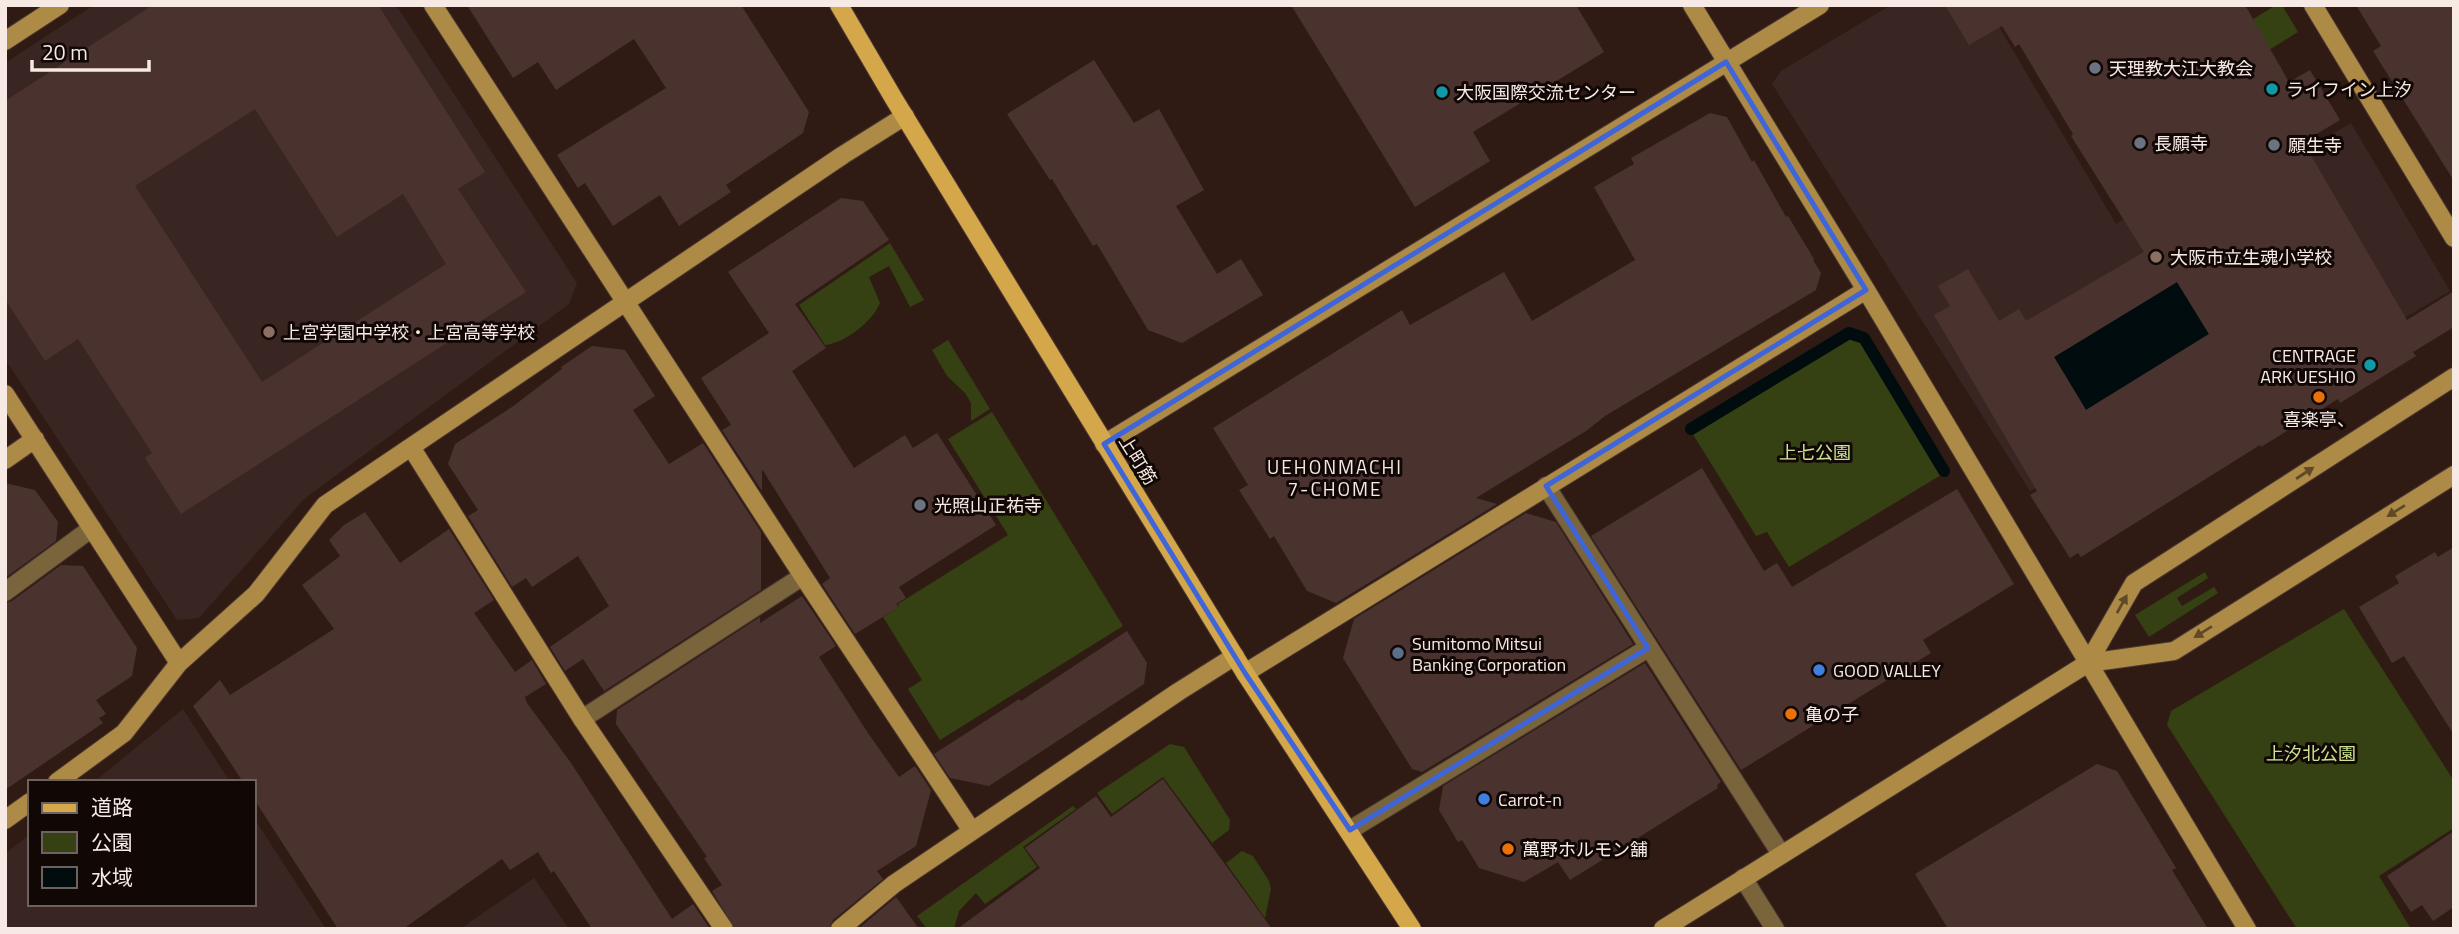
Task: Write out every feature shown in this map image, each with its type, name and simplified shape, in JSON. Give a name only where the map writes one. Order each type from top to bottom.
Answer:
[{"type":"main road","name":"上町筋","points":[[839,5],[1234,656],[1350,830],[1412,929]]},
{"type":"street","points":[[5,41],[60,5]]},
{"type":"street","points":[[433,5],[803,576],[972,831]]},
{"type":"street","points":[[1692,5],[1866,290],[2247,929]]},
{"type":"street","points":[[1104,444],[1820,5]]},
{"type":"street","points":[[2313,5],[2454,238]]},
{"type":"street","points":[[60,780],[124,733],[179,663],[256,594],[325,505],[905,116]]},
{"type":"street","points":[[1245,673],[1866,290]]},
{"type":"street","points":[[2088,663],[2134,583],[2454,377]]},
{"type":"street","points":[[5,394],[179,663]]},
{"type":"street","points":[[5,460],[35,439]]},
{"type":"street","points":[[411,447],[582,719],[724,929]]},
{"type":"street","points":[[1663,929],[2088,663],[2174,651],[2454,475]]},
{"type":"street","points":[[1546,486],[1781,854]]},
{"type":"street","points":[[5,592],[92,528]]},
{"type":"street","points":[[582,719],[803,576]]},
{"type":"street","points":[[1350,830],[1648,648]]},
{"type":"street","points":[[840,929],[894,884],[1234,656]]},
{"type":"street","points":[[5,820],[28,803]]},
{"type":"street","points":[[1743,878],[1775,929]]},
{"type":"highlighted area","points":[[1726,62],[1866,290],[1546,486],[1648,648],[1350,830],[1245,673],[1104,444]]},
{"type":"shaded area","name":"上宮学園中学校・上宮高等学校","points":[[94,5],[396,5],[577,283],[569,304],[304,499],[199,618],[177,620],[5,359],[5,63]]},
{"type":"shaded area","name":"大阪市立生魂小学校","points":[[1891,5],[1986,5],[2116,224],[2199,175],[2216,204],[2351,123],[2450,291],[2272,396],[2251,360],[2030,491],[1772,84],[1781,71]]},
{"type":"shaded area","points":[[183,709],[229,780],[96,780]]},
{"type":"shaded area","points":[[256,821],[326,929],[5,929],[5,854],[28,836],[28,906],[256,906]]},
{"type":"shaded area","points":[[534,878],[569,929],[460,929]]},
{"type":"green space","points":[[2276,5],[2282,5],[2298,32],[2186,101],[2168,72]]},
{"type":"green space","points":[[890,243],[924,300],[910,307],[889,266],[869,277],[880,303],[871,317],[849,336],[825,345],[799,305]]},
{"type":"green space","name":"上七公園","points":[[1850,331],[1864,337],[1946,472],[1789,567],[1767,532],[1756,536],[1689,428]]},
{"type":"green space","points":[[948,340],[990,409],[971,421],[971,403],[965,393],[947,376],[932,350]]},
{"type":"green space","points":[[992,412],[1123,626],[940,740],[908,689],[922,680],[883,617],[899,607],[898,604],[1008,535],[948,439]]},
{"type":"green space","points":[[2205,572],[2208,578],[2177,598],[2182,606],[2214,587],[2218,593],[2149,637],[2135,615]]},
{"type":"green space","name":"上汐北公園","points":[[2344,609],[2454,781],[2454,828],[2379,876],[2411,929],[2297,929],[2167,725],[2171,711]]},
{"type":"green space","points":[[1170,744],[1184,747],[1230,820],[1229,830],[1212,843],[1163,777],[1112,814],[1097,793]]},
{"type":"green space","points":[[1073,806],[1076,809],[1023,847],[1037,867],[985,904],[976,893],[959,911],[954,929],[927,929],[917,916]]},
{"type":"green space","points":[[1242,851],[1253,856],[1269,881],[1271,889],[1265,918],[1226,863]]},
{"type":"water","points":[[2177,282],[2209,334],[2086,410],[2054,357]]},
{"type":"building","points":[[153,5],[378,5],[485,172],[458,189],[526,292],[181,514],[145,458],[152,453],[78,339],[45,361],[5,299],[5,101]],"holes":[[[255,109],[337,237],[403,194],[446,264],[262,382],[135,186]]]},
{"type":"building","points":[[467,5],[741,5],[809,112],[803,133],[726,185],[731,192],[679,226],[660,195],[613,226],[585,183],[578,188],[557,155],[666,88],[634,39],[556,90],[538,62],[513,78]]},
{"type":"building","name":"大阪国際交流センター","points":[[1291,5],[1576,5],[1604,52],[1473,132],[1490,161],[1415,207]]},
{"type":"building","points":[[1945,5],[2245,5],[2289,82],[2310,70],[2340,120],[2303,142],[2407,320],[2454,291],[2454,327],[2413,352],[2416,356],[2340,403],[2338,399],[2261,447],[2260,445],[2081,557],[2078,553],[2070,558],[2030,495],[2037,491],[1934,315],[1950,306],[1938,286],[1968,269],[1999,321],[2019,309],[2026,321],[2144,252],[2071,136],[2073,134],[2019,44],[2015,47],[2002,26],[1969,45]],"holes":[[[2177,282],[2209,334],[2086,410],[2054,357]]]},
{"type":"building","points":[[2356,5],[2454,5],[2454,181],[2373,51],[2381,46]]},
{"type":"building","points":[[1094,60],[1134,123],[1159,109],[1204,190],[1176,206],[1217,274],[1241,259],[1263,295],[1182,343],[1148,330],[1097,244],[1093,246],[1052,179],[1050,180],[1007,114]]},
{"type":"building","points":[[1710,113],[1727,117],[1752,162],[1754,160],[1786,217],[1788,216],[1814,259],[1821,273],[1816,290],[1605,416],[1586,431],[1476,498],[1497,504],[1336,603],[1307,591],[1274,536],[1270,539],[1239,490],[1248,485],[1213,428],[1402,310],[1410,325],[1504,272],[1532,321],[1635,260],[1594,187],[1634,164],[1631,158]]},
{"type":"building","points":[[841,198],[863,201],[889,240],[795,304],[826,348],[792,371],[854,468],[905,435],[913,448],[937,433],[996,525],[899,587],[906,598],[896,604],[899,607],[855,634],[822,584],[830,578],[762,469],[762,491],[722,430],[731,425],[701,378],[769,333],[728,272]]},
{"type":"building","points":[[592,346],[625,350],[655,396],[633,410],[669,464],[703,443],[761,532],[761,590],[604,691],[583,659],[565,671],[550,647],[609,606],[578,556],[532,587],[526,578],[512,587],[468,516],[478,510],[448,464],[455,444],[512,407]]},
{"type":"building","points":[[1702,468],[1764,571],[1777,563],[1792,587],[1957,489],[2014,584],[1923,640],[1931,653],[1741,770],[1591,536]]},
{"type":"building","points":[[5,483],[35,490],[58,522],[56,541],[5,578]]},
{"type":"building","points":[[365,512],[400,563],[449,529],[494,600],[474,613],[515,672],[532,660],[546,684],[525,697],[527,703],[571,763],[672,919],[693,904],[710,929],[592,929],[554,871],[551,873],[538,852],[510,870],[502,859],[403,929],[338,929],[256,802],[256,780],[242,780],[193,706],[220,680],[230,695],[334,629],[302,585],[340,556],[329,540],[344,525]]},
{"type":"building","points":[[1526,513],[1556,522],[1633,644],[1422,772],[1412,769],[1343,658],[1354,619]]},
{"type":"building","points":[[2454,547],[2454,735],[2404,656],[2392,663],[2359,607],[2399,583],[2395,576],[2435,552],[2438,557]]},
{"type":"building","points":[[61,565],[83,566],[137,648],[132,676],[96,700],[106,714],[99,718],[103,723],[5,790],[5,603],[12,601]]},
{"type":"building","points":[[802,596],[836,646],[819,657],[868,733],[899,777],[915,766],[931,790],[916,846],[877,871],[883,879],[833,920],[829,929],[735,929],[712,891],[722,885],[704,858],[707,857],[616,724],[617,710],[760,617],[760,623]]},
{"type":"building","points":[[1127,631],[1147,663],[1144,684],[989,786],[950,778],[934,754]]},
{"type":"building","points":[[1645,663],[1721,782],[1717,785],[1718,788],[1570,880],[1558,862],[1524,882],[1479,868],[1462,840],[1458,842],[1439,810],[1443,786]]},
{"type":"building","points":[[2097,764],[2117,771],[2176,868],[2172,870],[2208,929],[1948,929],[1915,874]]},
{"type":"building","points":[[1163,779],[1272,929],[957,929],[1040,868],[1025,848],[1096,796],[1111,817]]},
{"type":"building","points":[[2454,831],[2454,907],[2433,921],[2422,905],[2411,912],[2387,876]]},
{"type":"building","points":[[896,897],[919,929],[858,929]]},
{"type":"waterway","points":[[1691,429],[1849,333],[1864,338],[1944,471]]},
{"type":"place","name":"天理教大江大教会","points":[[2095,68]]},
{"type":"place","name":"ライフイン上汐","points":[[2272,89]]},
{"type":"place","name":"大阪国際交流センター","points":[[1442,92]]},
{"type":"place","name":"長願寺","points":[[2140,143]]},
{"type":"place","name":"願生寺","points":[[2274,145]]},
{"type":"place","name":"大阪市立生魂小学校","points":[[2156,257]]},
{"type":"place","name":"上宮学園中学校・上宮高等学校","points":[[269,332]]},
{"type":"place","name":"CENTRAGE ARK UESHIO","points":[[2370,365]]},
{"type":"place","name":"喜楽亭、","points":[[2319,397]]},
{"type":"place","name":"光照山正祐寺","points":[[920,505]]},
{"type":"place","name":"Sumitomo Mitsui Banking Corporation","points":[[1398,653]]},
{"type":"place","name":"GOOD VALLEY","points":[[1819,670]]},
{"type":"place","name":"亀の子","points":[[1791,714]]},
{"type":"place","name":"Carrot-n","points":[[1484,799]]},
{"type":"place","name":"萬野ホルモン舗","points":[[1508,849]]},
{"type":"district","name":"UEHONMACHI 7-CHOME","points":[[1335,477]]}]
